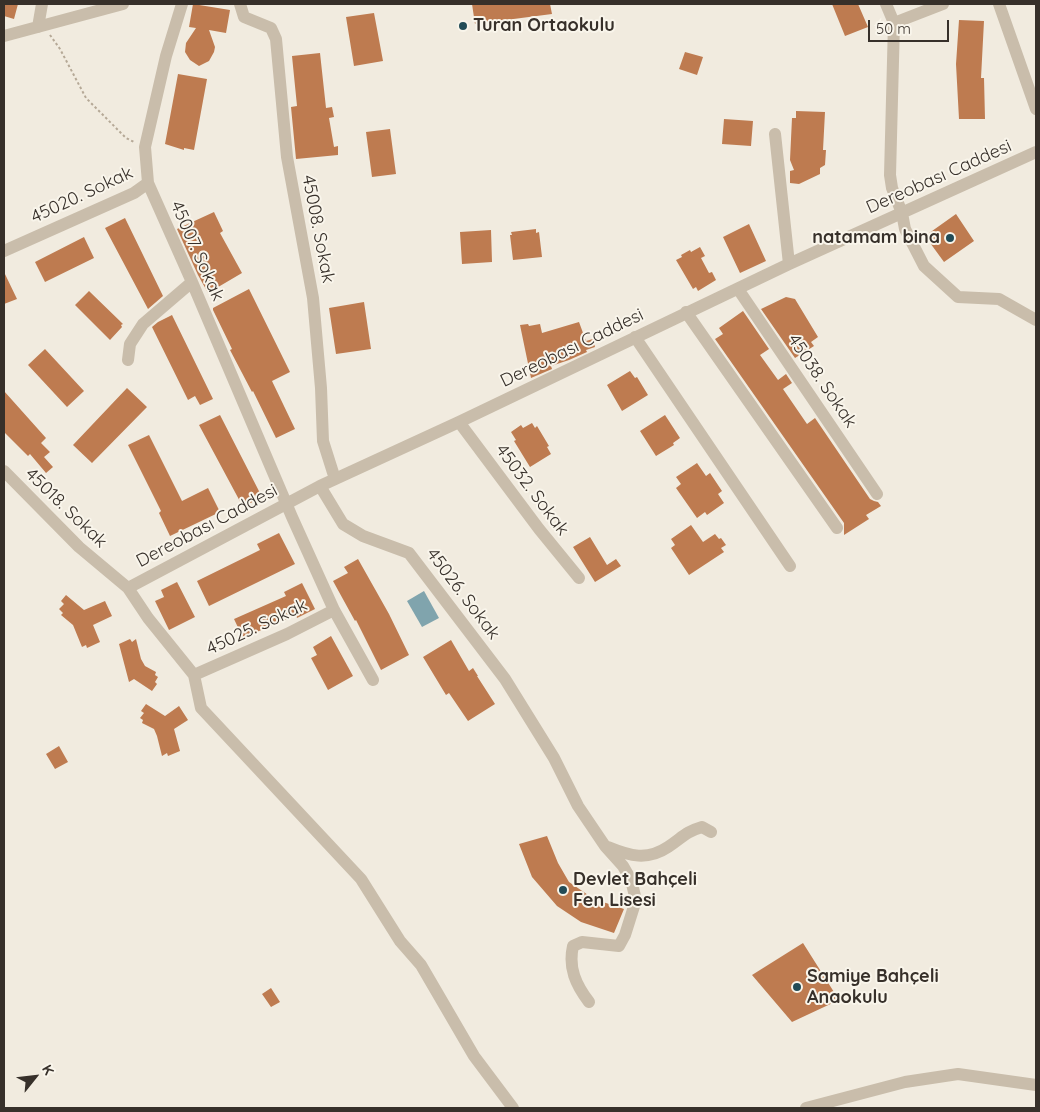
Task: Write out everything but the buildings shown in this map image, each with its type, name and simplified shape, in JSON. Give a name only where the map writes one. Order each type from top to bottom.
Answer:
[{"type":"street","points":[[38,27],[42,4]]},
{"type":"street","points":[[4,36],[123,4]]},
{"type":"street","name":"45007. Sokak","points":[[182,4],[166,56],[145,147],[148,183],[286,503]]},
{"type":"street","name":"45008. Sokak","points":[[240,4],[244,17],[271,28],[276,39],[286,157],[313,298],[321,388],[323,441],[335,479]]},
{"type":"street","points":[[886,4],[894,23],[890,175],[892,188],[902,213],[905,228],[924,266],[958,297],[998,300],[1036,320]]},
{"type":"street","points":[[894,23],[943,4]]},
{"type":"street","points":[[999,4],[1036,109]]},
{"type":"street","points":[[775,134],[789,264]]},
{"type":"street","name":"Dereobası Caddesi","points":[[128,588],[320,486],[686,312],[1036,152]]},
{"type":"street","name":"45020. Sokak","points":[[4,251],[134,193],[148,183]]},
{"type":"street","points":[[128,360],[130,344],[143,324],[192,282]]},
{"type":"street","name":"45038. Sokak","points":[[738,289],[877,494]]},
{"type":"street","points":[[686,312],[837,528]]},
{"type":"street","points":[[635,337],[790,566]]},
{"type":"street","name":"45032. Sokak","points":[[458,422],[539,529],[579,578]]},
{"type":"street","name":"45018. Sokak","points":[[4,471],[79,547],[128,588],[148,618],[194,676]]},
{"type":"street","name":"45026. Sokak","points":[[320,486],[343,524],[363,536],[409,552],[505,679],[554,758],[578,806],[605,846],[622,866],[630,880],[636,900],[625,935],[619,946],[582,942],[573,946],[570,957],[571,968],[579,989],[589,1002]]},
{"type":"street","name":"45025. Sokak","points":[[286,503],[334,610],[373,680]]},
{"type":"street","name":"45025. Sokak","points":[[194,676],[279,638],[334,610]]},
{"type":"street","points":[[194,676],[201,708],[361,878],[400,941],[421,965],[474,1056],[513,1108]]},
{"type":"street","points":[[605,846],[623,853],[647,857],[668,848],[689,830],[702,827],[711,832]]},
{"type":"street","points":[[806,1108],[905,1082],[958,1074],[1036,1085]]},
{"type":"path","points":[[38,27],[50,36],[60,48],[86,98],[126,138],[145,147]]},
{"type":"water","points":[[424,591],[439,618],[422,627],[407,601]]},
{"type":"place","name":"Turan Ortaokulu","points":[[463,26]]},
{"type":"place","name":"natamam bina","points":[[950,238]]},
{"type":"place","name":"Devlet Bahçeli Fen Lisesi","points":[[563,890]]},
{"type":"place","name":"Samiye Bahçeli Anaokulu","points":[[797,987]]}]
